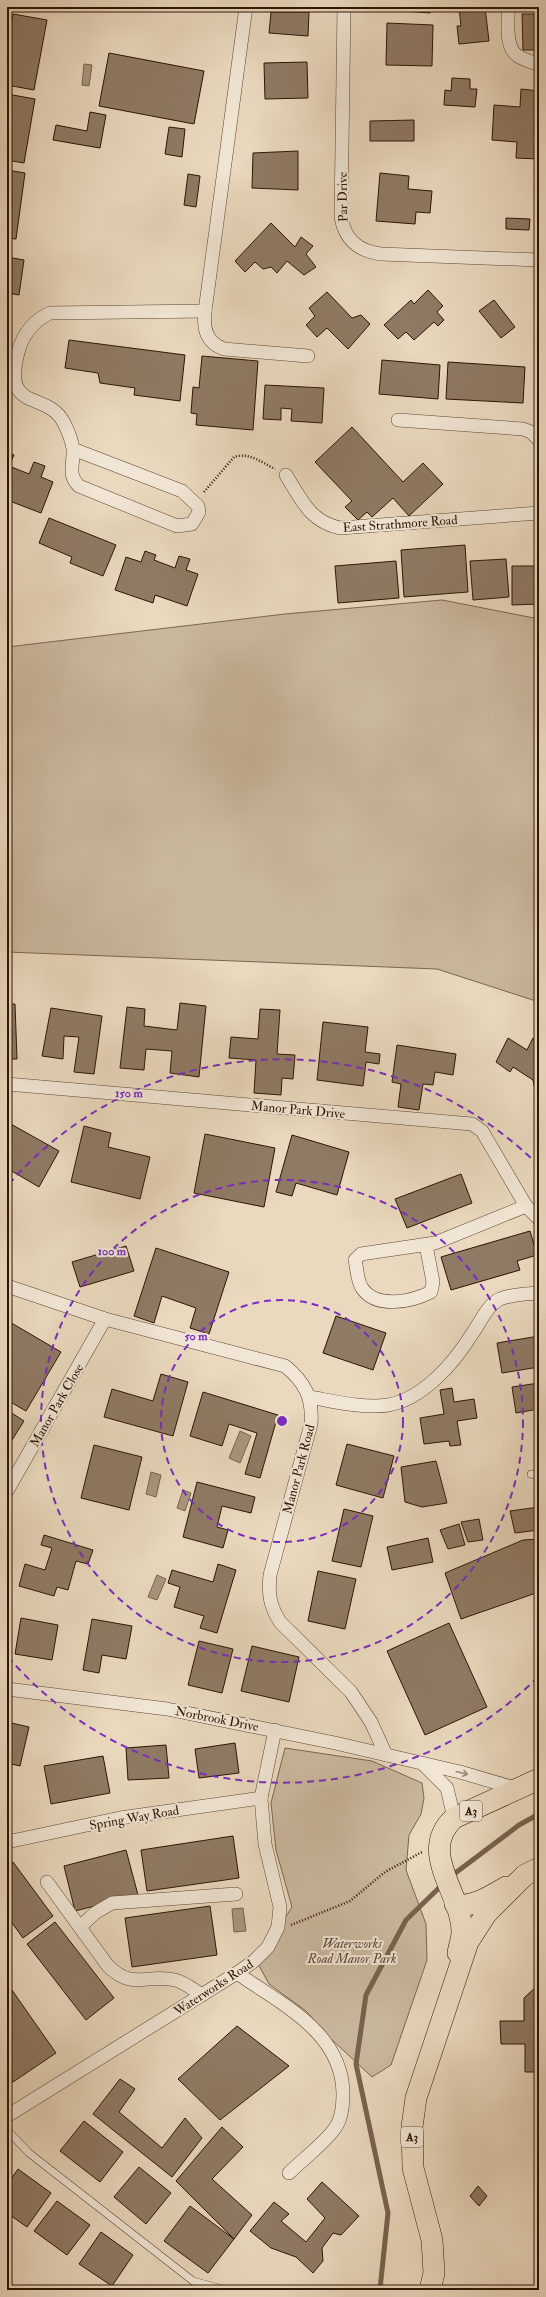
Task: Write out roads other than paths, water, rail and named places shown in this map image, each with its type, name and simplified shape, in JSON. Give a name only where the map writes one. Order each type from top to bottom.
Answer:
[{"type":"main road","name":"A3","points":[[452,1988],[462,1931],[453,1898],[439,1859],[439,1846],[446,1826],[454,1818],[539,1779]]},
{"type":"main road","name":"A3","points":[[430,2290],[434,2273],[432,2240],[413,2168],[412,2127],[416,2098],[468,1942],[486,1914],[532,1872]]},
{"type":"main road","points":[[453,1898],[463,1907],[490,1896],[532,1872]]},
{"type":"street","points":[[246,7],[205,311],[205,333],[216,346],[224,349],[308,356]]},
{"type":"street","name":"Par Drive","points":[[344,7],[341,217],[343,229],[349,239],[358,247],[369,253],[539,260]]},
{"type":"street","points":[[508,7],[509,38],[511,48],[518,56],[539,65]]},
{"type":"street","points":[[73,449],[182,491],[195,503],[199,512],[197,519],[192,524],[177,526],[79,486],[73,481],[71,475],[73,449],[62,420],[56,413],[27,398],[19,392],[14,383],[12,374],[22,340],[39,318],[50,313],[205,311]]},
{"type":"street","points":[[398,420],[523,429],[530,432],[539,440]]},
{"type":"street","name":"East Strathmore Road","points":[[286,475],[316,519],[325,525],[340,528],[539,513]]},
{"type":"street","name":"Manor Park Drive","points":[[7,1084],[472,1124],[482,1131],[526,1206],[539,1218]]},
{"type":"street","points":[[426,1245],[433,1282],[431,1292],[420,1297],[384,1301],[372,1298],[361,1287],[355,1260],[361,1254],[426,1245],[526,1206]]},
{"type":"street","name":"Manor Park Road","points":[[7,1286],[104,1319],[285,1366],[304,1384],[312,1410],[311,1424],[270,1575],[268,1593],[271,1608],[280,1622],[351,1692],[371,1722],[386,1755]]},
{"type":"street","points":[[309,1397],[356,1404],[388,1406],[404,1400],[427,1385],[454,1358],[489,1308],[499,1299],[539,1292]]},
{"type":"street","name":"Manor Park Close","points":[[7,1491],[104,1319]]},
{"type":"street","name":"Norbrook Drive","points":[[7,1689],[167,1708],[275,1730],[460,1772],[518,1789]]},
{"type":"street","name":"Waterworks Road","points":[[7,2116],[237,1973],[254,1961],[268,1947],[278,1927],[280,1907],[265,1844],[261,1798],[275,1730]]},
{"type":"street","points":[[424,1765],[446,1788],[454,1818]]},
{"type":"street","name":"Spring Way Road","points":[[7,1842],[120,1818],[261,1798]]},
{"type":"street","points":[[47,1882],[108,1966],[117,1974],[128,1980],[140,1981],[159,1978],[176,1980],[202,1995]]},
{"type":"street","points":[[80,1927],[95,1913],[112,1903],[236,1894]]},
{"type":"street","points":[[237,1973],[305,2020],[323,2036],[336,2057],[343,2080],[343,2104],[336,2128],[290,2173]]},
{"type":"lane","points":[[531,1474],[539,1476]]},
{"type":"lane","points":[[7,2130],[29,2153],[193,2281],[226,2290]]},
{"type":"waterway","points":[[450,1877],[519,1825],[539,1814]]},
{"type":"waterway","points":[[380,2289],[388,2213],[356,2064],[366,1995],[406,1920],[443,1884]]},
{"type":"park label","name":"Waterworks Road Manor Park","points":[[352,1950]]}]
